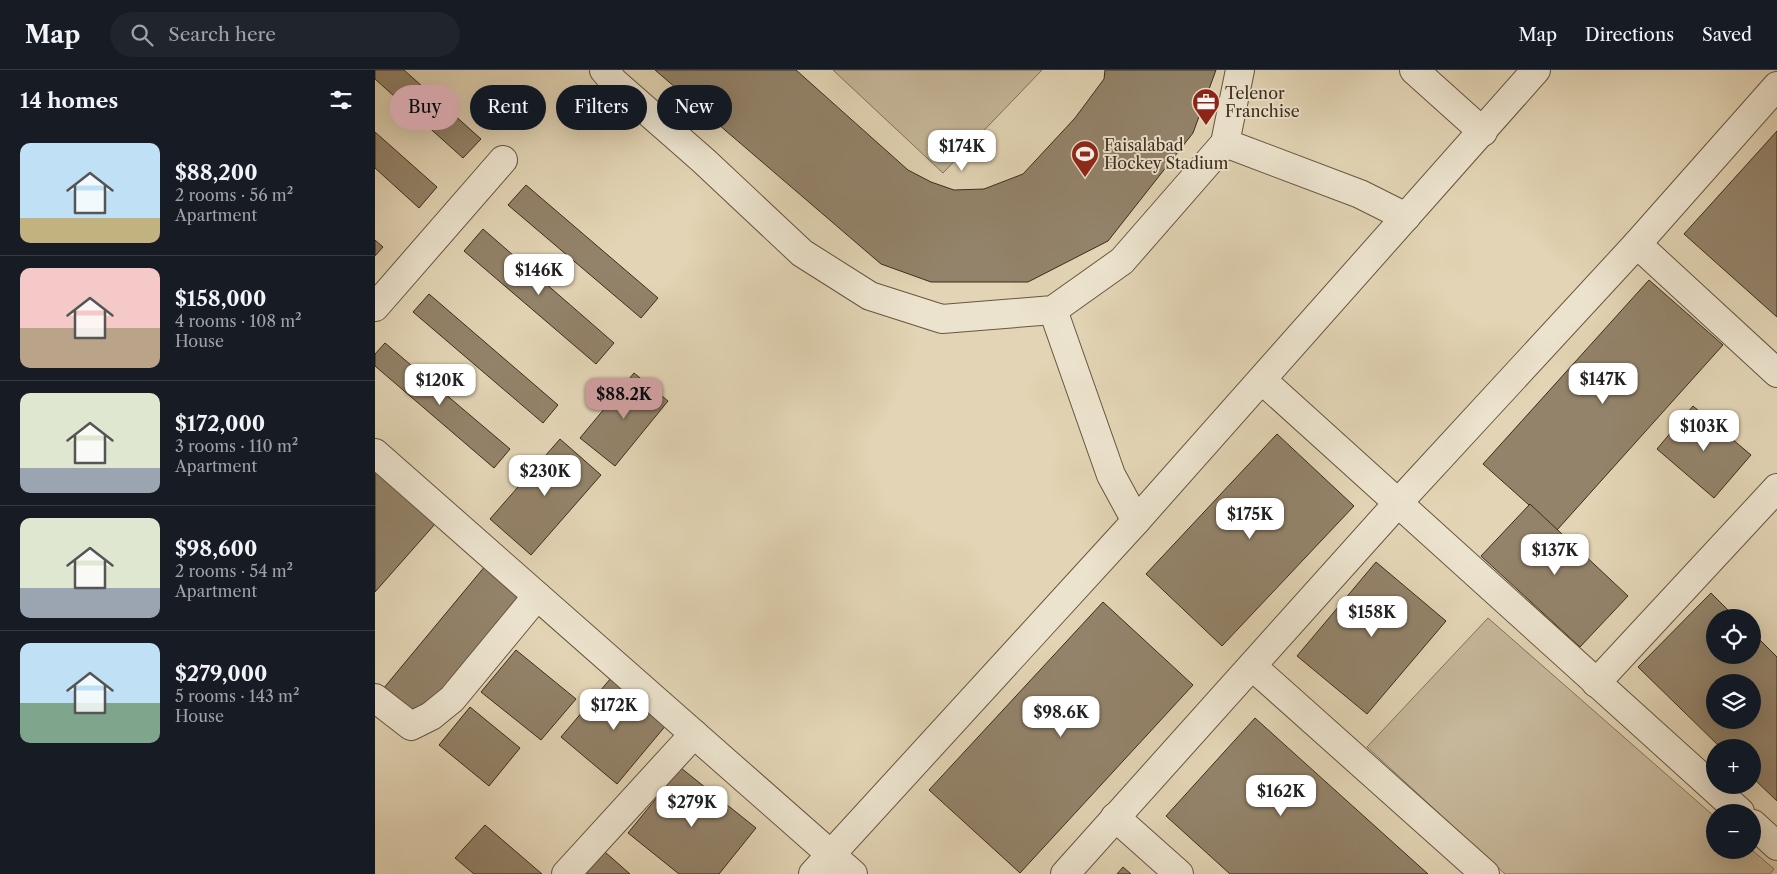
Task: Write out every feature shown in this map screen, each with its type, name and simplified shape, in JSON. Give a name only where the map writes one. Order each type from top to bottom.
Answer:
[{"type":"street","points":[[604,70],[614,82],[704,161],[802,253],[870,296],[942,319],[1053,310],[1122,261],[1225,143],[1240,70]]},
{"type":"street","points":[[1414,70],[1483,132]]},
{"type":"street","points":[[822,864],[1136,521],[1537,70]]},
{"type":"street","points":[[1065,874],[1397,504],[1637,244],[1777,86]]},
{"type":"street","points":[[1225,143],[1360,194],[1407,217]]},
{"type":"street","points":[[375,307],[503,160]]},
{"type":"street","points":[[1637,244],[1777,373]]},
{"type":"street","points":[[1053,310],[1111,475],[1136,521]]},
{"type":"street","points":[[1262,380],[1730,804]]},
{"type":"street","points":[[375,453],[694,734],[822,864],[853,874]]},
{"type":"street","points":[[1596,683],[1777,488]]},
{"type":"street","points":[[375,698],[411,726],[431,716],[452,699],[537,596]]},
{"type":"street","points":[[1252,666],[1485,874]]},
{"type":"street","points":[[566,874],[694,734]]},
{"type":"street","points":[[1115,817],[1179,874]]},
{"type":"street","points":[[1761,831],[1777,846]]},
{"type":"shaded area","points":[[833,70],[1042,70],[943,173]]},
{"type":"shaded area","points":[[1488,618],[1706,809],[1706,859],[1761,858],[1774,869],[1770,874],[1505,874],[1367,747]]},
{"type":"building","points":[[375,70],[404,70],[421,85],[390,85],[390,92],[375,79]]},
{"type":"building","name":"Faisalabad Hockey Stadium","points":[[655,70],[796,70],[908,170],[931,182],[954,190],[984,189],[1023,174],[1075,118],[1104,79],[1105,70],[1216,70],[1193,133],[1108,241],[1028,282],[931,282],[881,264],[725,130],[732,130],[732,85],[672,85]]},
{"type":"building","points":[[460,120],[481,139],[463,158],[432,130],[460,130]]},
{"type":"building","points":[[1777,131],[1777,317],[1684,234]]},
{"type":"building","points":[[375,132],[437,187],[419,208],[375,168]]},
{"type":"building","points":[[526,185],[658,298],[641,318],[508,205]]},
{"type":"building","points":[[483,229],[614,343],[596,364],[464,251]]},
{"type":"building","points":[[375,240],[383,247],[375,256]]},
{"type":"building","points":[[1649,280],[1723,345],[1557,530],[1483,464]]},
{"type":"building","points":[[429,294],[558,405],[543,423],[413,312]]},
{"type":"building","points":[[385,343],[510,449],[494,468],[375,366],[375,354]]},
{"type":"building","points":[[634,373],[668,401],[615,466],[580,438]]},
{"type":"building","points":[[1693,406],[1751,455],[1714,498],[1657,449]]},
{"type":"building","points":[[1277,434],[1354,506],[1222,646],[1146,574]]},
{"type":"building","points":[[560,439],[601,475],[531,555],[490,519]]},
{"type":"building","points":[[375,471],[435,524],[375,592]]},
{"type":"building","points":[[1530,504],[1628,596],[1580,647],[1481,556]]},
{"type":"building","points":[[1376,562],[1446,621],[1367,714],[1297,656]]},
{"type":"building","points":[[486,565],[526,598],[423,722],[383,689]]},
{"type":"building","points":[[1711,593],[1727,609],[1706,609],[1706,664],[1761,664],[1761,641],[1777,657],[1777,801],[1761,786],[1761,739],[1712,739],[1638,667]]},
{"type":"building","points":[[1103,602],[1193,685],[1020,873],[929,790]]},
{"type":"building","points":[[516,650],[576,699],[541,740],[481,692]]},
{"type":"building","points":[[611,678],[667,724],[617,784],[561,737]]},
{"type":"building","points":[[470,707],[520,748],[489,786],[439,745]]},
{"type":"building","points":[[1255,718],[1428,874],[1230,874],[1166,816]]},
{"type":"building","points":[[681,768],[756,828],[719,874],[679,874],[628,833]]},
{"type":"building","points":[[485,825],[542,874],[474,874],[455,858]]},
{"type":"building","points":[[605,852],[630,874],[585,874]]},
{"type":"building","points":[[1123,867],[1131,874],[1117,874]]},
{"type":"place","name":"Telenor Franchise","points":[[1206,126]]},
{"type":"place","name":"Faisalabad Hockey Stadium","points":[[1085,178]]}]
